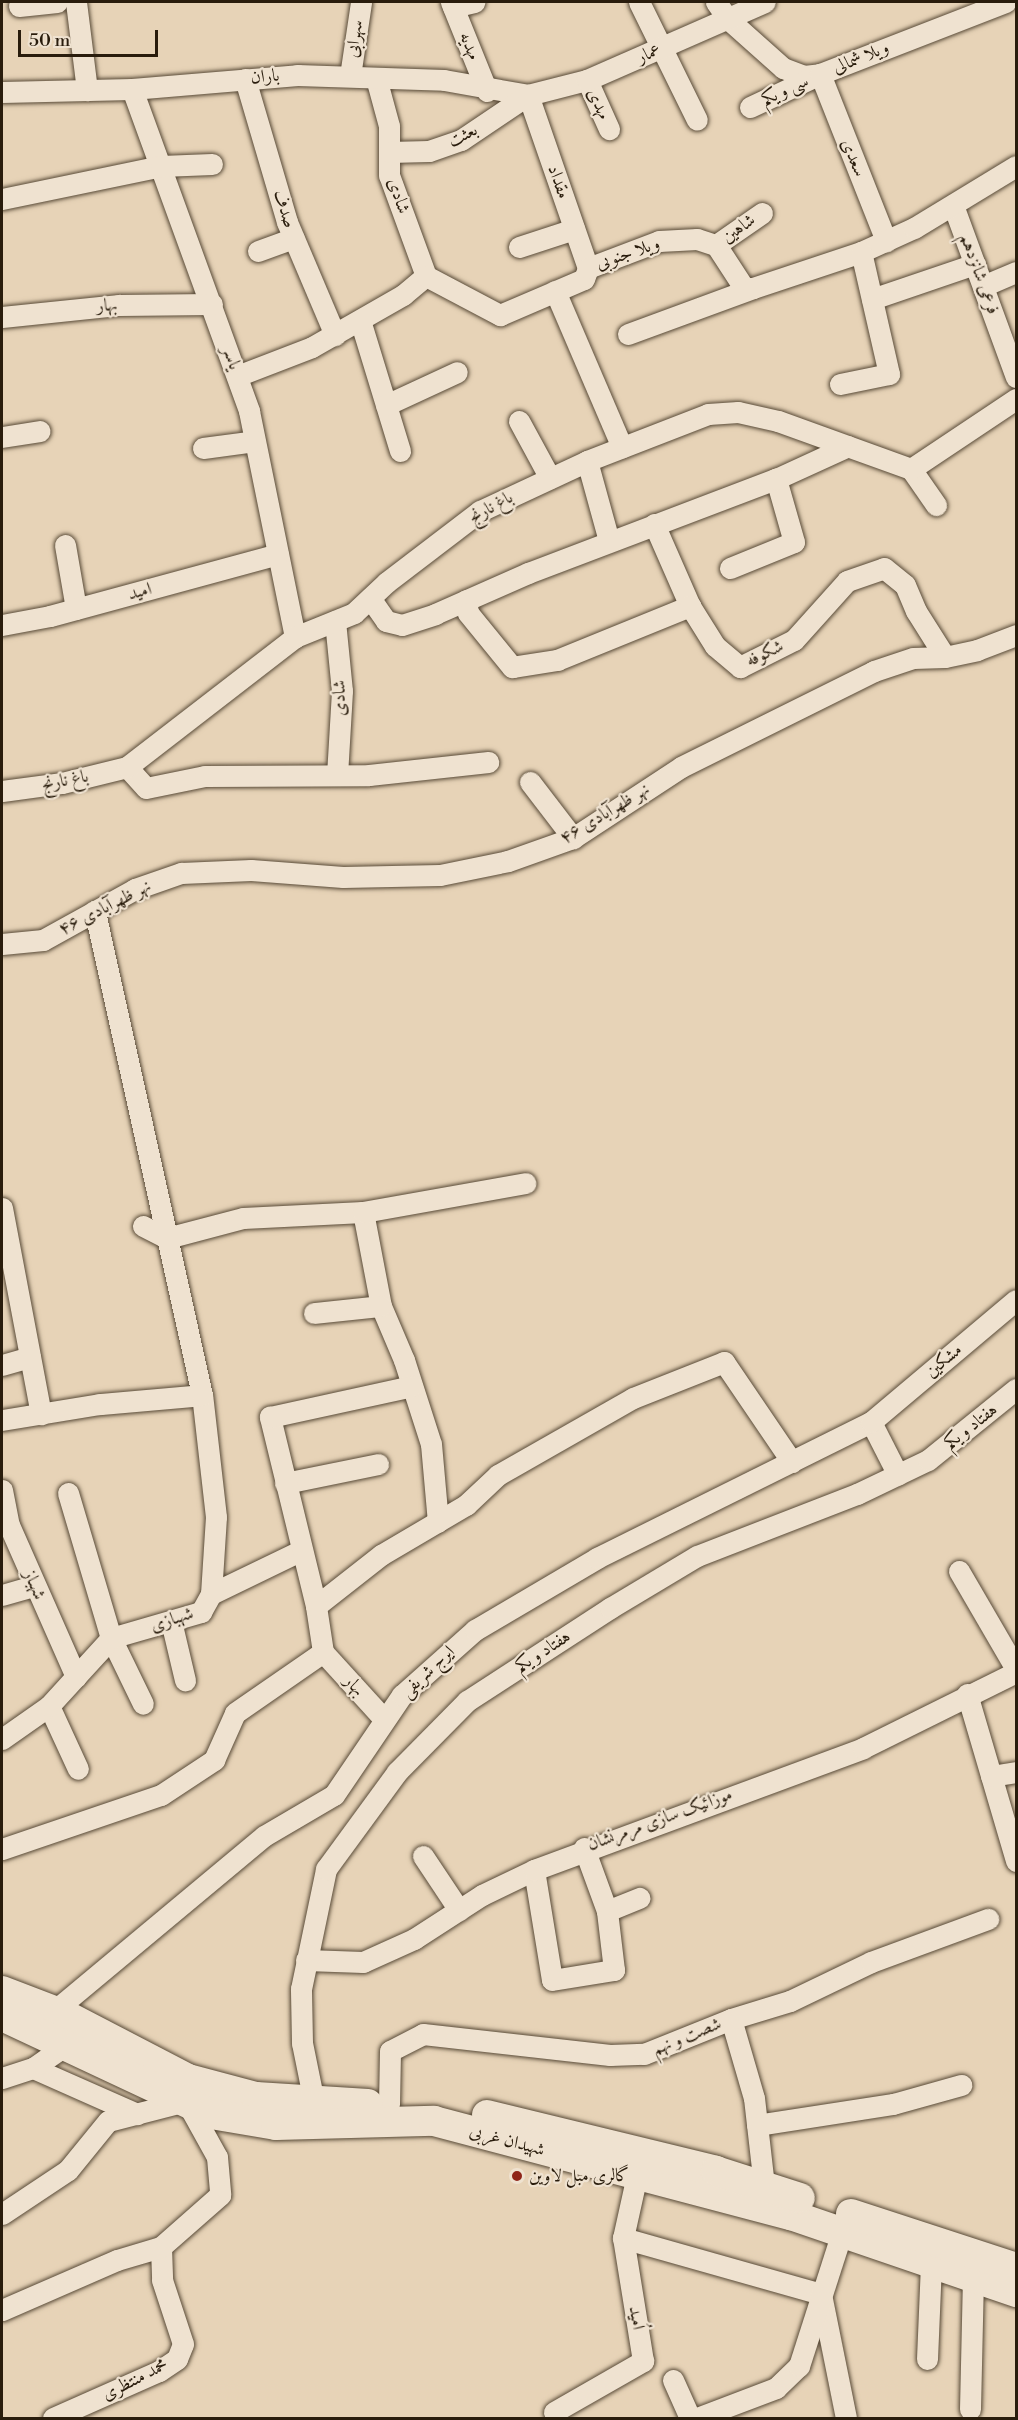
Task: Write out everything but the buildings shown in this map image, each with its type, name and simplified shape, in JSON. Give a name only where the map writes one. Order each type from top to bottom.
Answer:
[{"type":"main road","name":"شهیدان غربی","points":[[2,1991],[54,2011],[188,2079],[256,2097],[314,2102],[444,2104],[716,2171],[1017,2268]]},
{"type":"main road","name":"شهیدان غربی","points":[[2,2016],[211,2114],[276,2125],[434,2121],[791,2215],[1017,2292]]},
{"type":"street","points":[[19,6],[57,2]]},
{"type":"street","points":[[76,2],[87,90]]},
{"type":"street","name":"سهرابی","points":[[350,76],[361,2]]},
{"type":"street","points":[[452,4],[474,2]]},
{"type":"street","points":[[639,2],[697,120]]},
{"type":"street","name":"ویلا شمالی","points":[[716,2],[728,19],[783,68],[804,76],[820,75],[1006,2]]},
{"type":"street","name":"عمار","points":[[528,95],[587,80],[765,2]]},
{"type":"street","name":"مهدیه","points":[[452,4],[487,91]]},
{"type":"street","name":"باران","points":[[2,92],[132,89],[297,75],[444,80],[487,91],[528,95]]},
{"type":"street","name":"سی و یکم","points":[[750,107],[820,75]]},
{"type":"street","name":"سعدی","points":[[820,75],[886,241]]},
{"type":"street","name":"شادی","points":[[376,78],[388,126],[389,175],[426,276]]},
{"type":"street","name":"صدف","points":[[245,79],[294,238],[335,335]]},
{"type":"street","name":"مهدی","points":[[587,80],[609,129]]},
{"type":"street","name":"یاسر","points":[[132,89],[237,376],[255,441],[296,637]]},
{"type":"street","name":"بعثت","points":[[389,152],[429,151],[461,140],[528,95]]},
{"type":"street","name":"مقداد","points":[[528,95],[588,268]]},
{"type":"street","points":[[2,199],[161,166],[212,164]]},
{"type":"street","points":[[628,334],[753,288],[861,252],[886,241],[1017,166]]},
{"type":"street","name":"فرعی شانزدهم","points":[[953,204],[1017,377]]},
{"type":"street","name":"شاهین","points":[[716,245],[762,213]]},
{"type":"street","points":[[519,247],[574,229]]},
{"type":"street","points":[[258,251],[294,238]]},
{"type":"street","name":"ویلا جنوبی","points":[[426,276],[500,315],[584,279],[588,268],[659,241],[697,239],[716,245]]},
{"type":"street","points":[[716,245],[744,288],[753,288]]},
{"type":"street","points":[[840,384],[889,374],[861,252]]},
{"type":"street","points":[[872,299],[975,264]]},
{"type":"street","points":[[983,286],[1017,272]]},
{"type":"street","points":[[237,376],[312,347],[335,335],[426,276]]},
{"type":"street","points":[[555,291],[622,447]]},
{"type":"street","name":"بهار","points":[[2,318],[119,305],[212,304]]},
{"type":"street","points":[[360,320],[400,451]]},
{"type":"street","points":[[386,405],[457,372]]},
{"type":"street","points":[[936,505],[911,469],[1017,399]]},
{"type":"street","name":"باغ نارنج","points":[[2,790],[62,783],[128,767],[296,637],[354,613],[480,511],[587,461],[708,414],[738,412],[848,446],[911,469]]},
{"type":"street","points":[[519,421],[550,478]]},
{"type":"street","points":[[2,437],[40,431]]},
{"type":"street","points":[[203,448],[255,441]]},
{"type":"street","points":[[370,598],[386,621],[402,625],[609,541],[776,479],[848,446]]},
{"type":"street","points":[[587,461],[609,541]]},
{"type":"street","points":[[730,568],[794,542],[776,479]]},
{"type":"street","points":[[466,600],[468,613],[512,667],[557,660],[690,606],[654,524]]},
{"type":"street","points":[[65,545],[76,609]]},
{"type":"street","name":"امید","points":[[2,624],[76,609],[278,554]]},
{"type":"street","name":"شکوفه","points":[[690,606],[715,646],[740,667],[794,640],[847,581],[884,568],[905,585],[916,611],[945,657]]},
{"type":"street","name":"شادی","points":[[335,621],[342,692],[337,775]]},
{"type":"street","name":"نهر ظهرآبادی ۴۶","points":[[2,944],[43,940],[135,889],[181,873],[251,870],[343,877],[440,875],[508,861],[573,838],[681,767],[874,671],[913,658],[945,657],[1017,636]]},
{"type":"street","points":[[128,767],[146,788],[205,776],[337,775],[488,762]]},
{"type":"street","points":[[530,782],[573,838]]},
{"type":"street","name":"شهبازی","points":[[95,911],[201,1395],[216,1517],[211,1594],[201,1612],[111,1638]]},
{"type":"street","points":[[143,1226],[167,1238],[243,1218],[363,1212],[525,1183]]},
{"type":"street","points":[[2,1208],[8,1275],[30,1357],[40,1414]]},
{"type":"street","points":[[363,1212],[381,1306],[412,1386],[431,1444],[438,1522]]},
{"type":"street","name":"مشکین","points":[[872,1422],[1017,1300]]},
{"type":"street","points":[[314,1313],[381,1306]]},
{"type":"street","points":[[2,1365],[30,1357]]},
{"type":"street","points":[[316,1606],[381,1556],[466,1505],[498,1475],[633,1398],[724,1362],[792,1462]]},
{"type":"street","points":[[2,1850],[161,1795],[214,1760],[235,1713],[323,1652],[316,1606],[300,1551],[270,1417],[412,1386]]},
{"type":"street","name":"هفتاد و یکم","points":[[314,2102],[302,2043],[301,1989],[326,1869],[397,1772],[468,1701],[697,1556],[898,1475],[928,1460],[1017,1389]]},
{"type":"street","points":[[2,1420],[201,1395]]},
{"type":"street","points":[[872,1422],[898,1475]]},
{"type":"street","name":"ایرج شریفی","points":[[54,2011],[264,1836],[334,1796],[402,1695],[475,1630],[597,1558],[872,1422]]},
{"type":"street","points":[[285,1483],[378,1464]]},
{"type":"street","name":"شهباز","points":[[2,1490],[9,1525],[76,1677]]},
{"type":"street","points":[[68,1493],[111,1638],[143,1704]]},
{"type":"street","points":[[211,1594],[300,1551]]},
{"type":"street","points":[[959,1571],[1017,1670]]},
{"type":"street","points":[[2,1595],[34,1586]]},
{"type":"street","points":[[171,1621],[185,1680]]},
{"type":"street","points":[[2,1739],[49,1706],[111,1638]]},
{"type":"street","name":"بهار","points":[[323,1652],[384,1719]]},
{"type":"street","name":"موزائیک سازی مرمرنشان","points":[[306,1960],[363,1962],[414,1939],[459,1910],[534,1870],[584,1848],[863,1748],[1017,1670]]},
{"type":"street","points":[[967,1694],[1017,1861]]},
{"type":"street","points":[[49,1706],[78,1769]]},
{"type":"street","points":[[991,1776],[1017,1772]]},
{"type":"street","points":[[534,1870],[552,1980],[614,1970],[607,1911],[584,1848]]},
{"type":"street","points":[[423,1856],[459,1910]]},
{"type":"street","points":[[607,1911],[640,1898]]},
{"type":"street","name":"شصت و نهم","points":[[389,2104],[390,2051],[423,2034],[609,2055],[644,2055],[730,2019],[790,2001],[871,1962],[988,1919]]},
{"type":"street","points":[[730,2019],[754,2098],[764,2186]]},
{"type":"street","points":[[2,2078],[33,2068],[66,2045]]},
{"type":"street","points":[[33,2068],[137,2114]]},
{"type":"street","points":[[757,2125],[892,2104],[961,2085]]},
{"type":"street","points":[[2,2214],[68,2170],[108,2121],[186,2101],[217,2157],[220,2194],[161,2247],[117,2260],[2,2310]]},
{"type":"street","name":"اُمید","points":[[554,2412],[643,2361],[623,2238],[637,2175]]},
{"type":"street","points":[[696,2418],[776,2388],[799,2366],[842,2232]]},
{"type":"street","points":[[623,2238],[821,2294]]},
{"type":"street","name":"محمد منتظری","points":[[53,2418],[92,2410],[177,2359],[183,2344],[162,2280],[161,2247]]},
{"type":"street","points":[[927,2359],[931,2263]]},
{"type":"street","points":[[970,2409],[973,2277]]},
{"type":"street","points":[[821,2294],[846,2418]]},
{"type":"street","points":[[673,2380],[690,2418]]},
{"type":"place","name":"گالری مبل لاوین","points":[[517,2176]]}]
